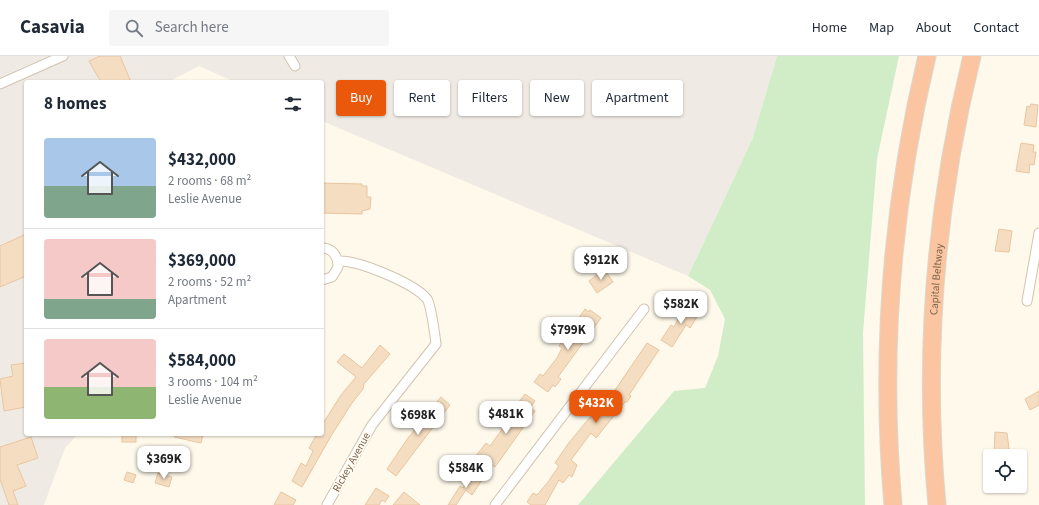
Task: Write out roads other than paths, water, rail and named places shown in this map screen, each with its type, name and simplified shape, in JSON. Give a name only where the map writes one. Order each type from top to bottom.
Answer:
[{"type":"highway","points":[[893,505],[888,422],[888,365],[894,254],[910,134],[927,56]]},
{"type":"highway","name":"Capital Beltway","points":[[937,505],[932,424],[932,368],[937,260],[943,205],[953,146],[972,56]]},
{"type":"street","points":[[0,84],[63,56]]},
{"type":"street","points":[[289,56],[295,66]]},
{"type":"street","points":[[1027,301],[1039,233]]},
{"type":"street","points":[[324,249],[331,251],[338,261],[336,273],[332,277],[324,279]]},
{"type":"street","name":"Rickey Avenue","points":[[327,505],[372,426],[436,344],[428,300],[416,290],[377,270],[349,260],[338,261]]},
{"type":"street","points":[[495,505],[644,309]]}]
